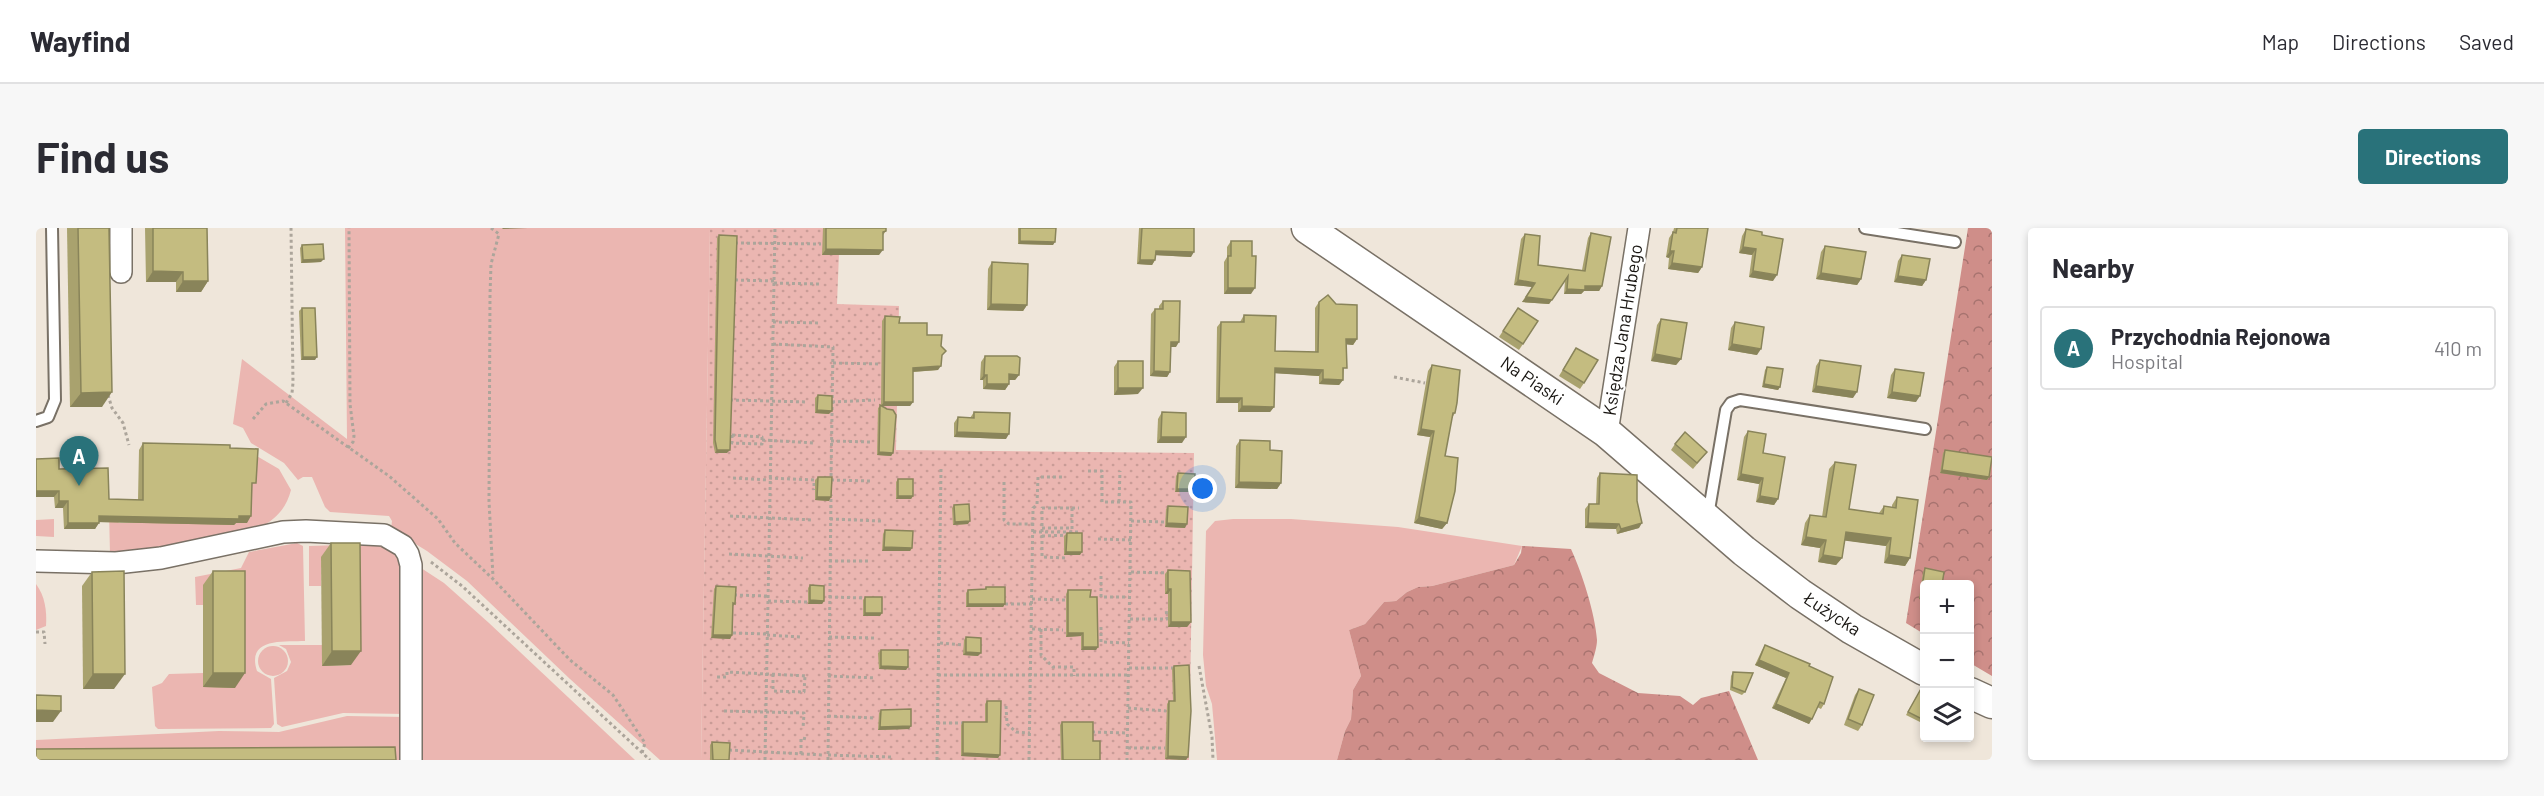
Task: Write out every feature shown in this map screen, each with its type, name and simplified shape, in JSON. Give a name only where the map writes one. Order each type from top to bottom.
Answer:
[{"type":"street","points":[[121,228],[122,272]]},
{"type":"street","name":"Na Piaski","points":[[1306,228],[1605,431],[1744,551]]},
{"type":"street","name":"Księdza Jana Hrubego","points":[[1605,431],[1639,228]]},
{"type":"street","points":[[36,561],[116,563],[161,558],[283,532],[384,535],[403,546],[411,565],[411,760]]},
{"type":"street","name":"Łużycka","points":[[1744,551],[1835,617],[1920,668]]},
{"type":"street","points":[[1974,695],[1992,703]]},
{"type":"lane","points":[[36,421],[50,414],[55,400],[52,228]]},
{"type":"lane","points":[[1865,228],[1954,242]]},
{"type":"lane","points":[[1707,519],[1726,410],[1731,403],[1740,400],[1925,429]]},
{"type":"path","points":[[286,403],[292,393],[293,382],[291,228]]},
{"type":"path","points":[[348,448],[354,436],[350,404],[349,228]]},
{"type":"path","points":[[491,228],[499,234],[491,264],[490,284],[489,501],[493,579]]},
{"type":"path","points":[[765,760],[775,228]]},
{"type":"path","points":[[735,243],[821,244]]},
{"type":"path","points":[[735,280],[820,284]]},
{"type":"path","points":[[773,322],[821,323]]},
{"type":"path","points":[[773,344],[833,347],[828,760]]},
{"type":"path","points":[[833,363],[881,364]]},
{"type":"path","points":[[1394,378],[1425,383]]},
{"type":"path","points":[[108,395],[112,408],[123,423],[129,445]]},
{"type":"path","points":[[730,400],[808,402]]},
{"type":"path","points":[[832,402],[875,400]]},
{"type":"path","points":[[253,419],[266,404],[286,403],[405,489],[438,519],[455,543],[493,579],[570,660],[613,695],[645,743],[642,753]]},
{"type":"path","points":[[762,440],[762,444],[732,443],[732,435],[762,437],[762,440],[814,442]]},
{"type":"path","points":[[831,441],[871,442]]},
{"type":"path","points":[[938,760],[940,469]]},
{"type":"path","points":[[1088,471],[1102,471],[1102,502],[1131,502],[1127,760]]},
{"type":"path","points":[[1119,502],[1120,471]]},
{"type":"path","points":[[1029,760],[1033,508],[1037,505],[1038,477],[1063,477]]},
{"type":"path","points":[[733,478],[814,480],[814,490]]},
{"type":"path","points":[[831,480],[872,481]]},
{"type":"path","points":[[1005,482],[1004,520],[1009,524],[1034,524]]},
{"type":"path","points":[[1065,558],[1042,557],[1042,508],[1079,508]]},
{"type":"path","points":[[1072,508],[1072,530]]},
{"type":"path","points":[[730,516],[813,520]]},
{"type":"path","points":[[830,519],[881,521]]},
{"type":"path","points":[[1131,521],[1164,522]]},
{"type":"path","points":[[1034,532],[1072,530],[1078,532]]},
{"type":"path","points":[[1098,538],[1131,540]]},
{"type":"path","points":[[408,554],[429,561],[462,586],[650,760]]},
{"type":"path","points":[[729,554],[803,558]]},
{"type":"path","points":[[829,561],[867,561]]},
{"type":"path","points":[[1130,572],[1174,573]]},
{"type":"path","points":[[1101,576],[1101,597],[1130,597]]},
{"type":"path","points":[[734,595],[768,596]]},
{"type":"path","points":[[829,597],[873,599]]},
{"type":"path","points":[[1032,599],[1065,600]]},
{"type":"path","points":[[768,601],[807,602]]},
{"type":"path","points":[[1005,604],[1032,604]]},
{"type":"path","points":[[1130,619],[1167,619],[1166,608]]},
{"type":"path","points":[[1091,627],[1101,627],[1101,642],[1129,643]]},
{"type":"path","points":[[1031,629],[1063,630]]},
{"type":"path","points":[[1041,629],[1041,655],[1053,667],[1074,667],[1074,676]]},
{"type":"path","points":[[36,632],[44,632],[45,644]]},
{"type":"path","points":[[733,633],[801,637]]},
{"type":"path","points":[[829,637],[875,638]]},
{"type":"path","points":[[940,643],[963,645]]},
{"type":"path","points":[[1199,666],[1214,760]]},
{"type":"path","points":[[1129,668],[1175,668]]},
{"type":"path","points":[[717,677],[727,677],[727,672],[774,674],[806,676],[804,692],[773,691],[774,674]]},
{"type":"path","points":[[938,675],[1129,675]]},
{"type":"path","points":[[828,676],[876,678]]},
{"type":"path","points":[[1006,706],[1007,724]]},
{"type":"path","points":[[1128,708],[1166,711]]},
{"type":"path","points":[[724,711],[804,714],[803,729]]},
{"type":"path","points":[[828,716],[874,718]]},
{"type":"path","points":[[937,723],[970,723]]},
{"type":"path","points":[[999,724],[1007,724],[1016,732],[1030,733]]},
{"type":"path","points":[[1092,732],[1128,733]]},
{"type":"path","points":[[801,754],[801,738],[807,738]]},
{"type":"path","points":[[1127,748],[1165,747]]},
{"type":"path","points":[[729,750],[822,755],[821,760]]},
{"type":"path","points":[[828,754],[891,757]]},
{"type":"shaded area","points":[[345,228],[710,228],[701,760],[660,760],[570,679],[467,581],[427,551],[391,529],[392,521],[389,516],[330,512],[325,507],[312,477],[303,477],[298,480],[284,463],[251,443],[243,428],[233,424],[242,359],[347,439]]},
{"type":"shaded area","points":[[710,228],[840,228],[837,304],[899,306],[896,450],[1194,453],[1189,760],[701,760]]},
{"type":"shaded area","points":[[255,455],[279,469],[291,490],[280,513],[270,521],[259,528],[160,548],[110,554],[109,511],[119,523],[247,523]]},
{"type":"shaded area","points":[[54,519],[54,537],[36,536],[36,520]]},
{"type":"shaded area","points":[[1291,519],[1398,527],[1522,546],[1514,565],[1432,586],[1418,587],[1396,601],[1384,602],[1365,624],[1349,630],[1361,676],[1353,690],[1351,719],[1345,731],[1337,760],[1217,760],[1212,704],[1206,686],[1203,655],[1206,531],[1215,521]]},
{"type":"shaded area","points":[[297,543],[303,546],[305,641],[269,644],[257,652],[255,660],[257,671],[271,679],[274,724],[271,728],[158,729],[155,726],[152,687],[162,683],[169,674],[203,673],[203,605],[196,605],[195,577],[241,568],[249,552]]},
{"type":"shaded area","points":[[376,544],[393,552],[399,560],[403,557],[406,714],[343,713],[282,727],[277,724],[274,678],[287,671],[291,662],[286,649],[279,645],[322,645],[322,666],[351,665],[321,557],[321,586],[309,586],[309,546]]},
{"type":"shaded area","points":[[418,566],[444,583],[489,623],[635,760],[418,760]]},
{"type":"shaded area","points":[[36,584],[46,609],[46,626],[36,630]]},
{"type":"shaded area","points":[[273,646],[279,647],[287,655],[287,667],[279,675],[273,676],[267,675],[259,667],[258,661],[259,655],[267,647]]},
{"type":"shaded area","points":[[347,716],[406,717],[406,760],[36,760],[36,740],[219,731],[279,732]]},
{"type":"green space","points":[[1968,228],[1992,228],[1992,676],[1974,665],[1974,580],[1920,580],[1920,632],[1906,623]]},
{"type":"green space","points":[[1522,546],[1571,549],[1584,581],[1594,618],[1597,640],[1592,663],[1599,673],[1638,693],[1680,696],[1693,705],[1701,698],[1729,691],[1758,760],[1337,760],[1345,731],[1351,719],[1353,690],[1361,676],[1349,630],[1365,624],[1384,602],[1396,601],[1418,587],[1432,586],[1514,565]]},
{"type":"building","points":[[78,228],[109,228],[112,392],[81,393]]},
{"type":"building","points":[[153,228],[207,228],[208,281],[183,281],[183,272],[153,271]]},
{"type":"building","points":[[826,228],[886,228],[883,232],[883,250],[826,249]]},
{"type":"building","points":[[1020,228],[1056,228],[1055,242],[1020,241]]},
{"type":"building","points":[[1142,228],[1194,228],[1194,252],[1156,251],[1155,260],[1140,260]]},
{"type":"building","points":[[1677,228],[1708,228],[1702,267],[1672,263],[1674,251],[1670,251],[1673,232],[1676,233]]},
{"type":"building","points":[[1746,229],[1783,239],[1777,275],[1753,271],[1756,249],[1743,247]]},
{"type":"building","points":[[1591,233],[1611,237],[1602,286],[1585,286],[1585,290],[1567,289],[1568,276],[1552,300],[1526,297],[1535,283],[1518,280],[1525,234],[1540,236],[1538,265],[1585,271]]},
{"type":"building","points":[[719,235],[737,236],[730,450],[717,450],[715,440]]},
{"type":"building","points":[[1231,241],[1252,241],[1252,256],[1256,256],[1255,288],[1228,288],[1228,256],[1231,256]]},
{"type":"building","points":[[323,244],[324,259],[303,260],[302,245]]},
{"type":"building","points":[[1825,246],[1866,252],[1861,279],[1821,273]]},
{"type":"building","points":[[1902,255],[1930,259],[1926,280],[1898,276]]},
{"type":"building","points":[[992,262],[1028,264],[1027,305],[991,304]]},
{"type":"building","points":[[1328,295],[1336,304],[1357,305],[1357,339],[1346,339],[1347,368],[1343,368],[1343,380],[1323,379],[1323,370],[1275,368],[1274,407],[1242,406],[1242,398],[1219,398],[1221,322],[1244,322],[1244,315],[1276,316],[1275,351],[1318,352],[1319,302]]},
{"type":"building","points":[[1163,301],[1180,301],[1179,342],[1171,342],[1170,372],[1154,371],[1155,309],[1163,309]]},
{"type":"building","points":[[302,308],[315,308],[317,357],[303,357]]},
{"type":"building","points":[[1518,308],[1538,321],[1523,344],[1503,331]]},
{"type":"building","points":[[885,316],[900,317],[899,323],[927,323],[927,335],[942,335],[941,346],[946,351],[942,355],[941,366],[913,368],[913,402],[884,402]]},
{"type":"building","points":[[1661,319],[1687,323],[1681,359],[1655,354]]},
{"type":"building","points":[[1735,322],[1764,327],[1761,349],[1732,344]]},
{"type":"building","points":[[1576,348],[1598,360],[1584,383],[1563,370]]},
{"type":"building","points":[[985,356],[1017,356],[1020,358],[1019,375],[1009,374],[1009,384],[987,384],[987,375],[984,375]]},
{"type":"building","points":[[1820,360],[1861,366],[1857,392],[1816,386]]},
{"type":"building","points":[[1118,361],[1143,361],[1143,388],[1118,388]]},
{"type":"building","points":[[1432,365],[1460,370],[1457,403],[1445,456],[1458,458],[1455,491],[1447,523],[1419,517],[1434,431],[1421,429]]},
{"type":"building","points":[[1767,367],[1783,369],[1780,387],[1764,384]]},
{"type":"building","points":[[1895,369],[1924,373],[1920,396],[1892,392]]},
{"type":"building","points":[[818,395],[832,396],[832,411],[817,410]]},
{"type":"building","points":[[880,405],[893,410],[896,415],[893,453],[879,452]]},
{"type":"building","points":[[974,412],[1010,413],[1009,434],[957,432],[958,417],[974,418]]},
{"type":"building","points":[[1162,412],[1186,413],[1186,437],[1161,437]]},
{"type":"building","points":[[1748,431],[1766,434],[1763,453],[1785,457],[1778,499],[1760,496],[1763,478],[1741,474]]},
{"type":"building","points":[[1685,432],[1707,452],[1697,463],[1675,444]]},
{"type":"building","points":[[1240,440],[1270,441],[1270,450],[1282,451],[1281,483],[1239,482]]},
{"type":"building","points":[[143,443],[230,445],[230,448],[258,449],[256,483],[252,483],[251,516],[239,516],[239,519],[99,516],[99,523],[68,523],[68,501],[59,501],[59,491],[36,491],[36,459],[59,458],[59,469],[108,468],[109,499],[143,500]]},
{"type":"building","points":[[1945,450],[1992,457],[1989,477],[1942,470]]},
{"type":"building","points":[[1835,462],[1856,465],[1849,509],[1883,514],[1884,506],[1896,508],[1897,497],[1918,500],[1910,558],[1889,555],[1891,538],[1846,532],[1842,558],[1823,555],[1826,540],[1806,537],[1810,515],[1826,517]]},
{"type":"building","points":[[1178,473],[1195,474],[1194,489],[1177,489]]},
{"type":"building","points":[[1600,473],[1637,475],[1637,501],[1642,523],[1621,529],[1619,524],[1588,523],[1589,504],[1599,504]]},
{"type":"building","points":[[818,477],[832,477],[831,497],[817,497]]},
{"type":"building","points":[[898,479],[913,479],[913,496],[898,496]]},
{"type":"building","points":[[969,504],[970,521],[955,522],[954,505]]},
{"type":"building","points":[[1168,506],[1188,507],[1187,524],[1167,523]]},
{"type":"building","points":[[885,530],[913,531],[912,548],[884,547]]},
{"type":"building","points":[[1067,533],[1082,533],[1082,552],[1066,552]]},
{"type":"building","points":[[331,543],[360,543],[361,651],[332,651]]},
{"type":"building","points":[[1925,568],[1944,572],[1943,580],[1923,580]]},
{"type":"building","points":[[1168,570],[1190,571],[1191,622],[1171,622],[1171,589],[1168,589]]},
{"type":"building","points":[[124,571],[125,674],[93,674],[92,572]]},
{"type":"building","points":[[213,571],[245,571],[245,673],[213,673]]},
{"type":"building","points":[[810,585],[824,586],[824,601],[810,600]]},
{"type":"building","points":[[716,586],[736,587],[732,635],[713,635]]},
{"type":"building","points":[[986,587],[1005,587],[1005,604],[968,604],[968,590],[986,589]]},
{"type":"building","points":[[1068,590],[1091,590],[1090,597],[1097,597],[1098,647],[1083,647],[1083,633],[1068,633]]},
{"type":"building","points":[[865,597],[882,597],[882,613],[865,613]]},
{"type":"building","points":[[966,637],[981,638],[981,653],[966,652]]},
{"type":"building","points":[[1765,645],[1810,664],[1809,666],[1833,677],[1824,704],[1820,702],[1812,719],[1776,704],[1789,673],[1759,660]]},
{"type":"building","points":[[881,650],[908,650],[908,667],[881,666]]},
{"type":"building","points":[[1189,665],[1191,711],[1188,757],[1168,756],[1169,701],[1175,701],[1174,666]]},
{"type":"building","points":[[1733,672],[1753,673],[1745,692],[1732,687]]},
{"type":"building","points":[[1859,689],[1874,695],[1862,725],[1848,719]]},
{"type":"building","points":[[1920,691],[1920,718],[1908,712]]},
{"type":"building","points":[[36,695],[61,696],[61,711],[36,710]]},
{"type":"building","points":[[987,701],[1001,701],[1000,755],[963,753],[963,722],[987,722]]},
{"type":"building","points":[[911,709],[911,726],[880,727],[881,710]]},
{"type":"building","points":[[1062,722],[1093,722],[1093,741],[1100,741],[1100,760],[1063,760]]},
{"type":"building","points":[[712,742],[730,743],[729,760],[713,760]]},
{"type":"building","points":[[395,747],[396,760],[36,760],[36,749]]},
{"type":"place","name":"Przychodnia Rejonowa","points":[[79,486]]}]
